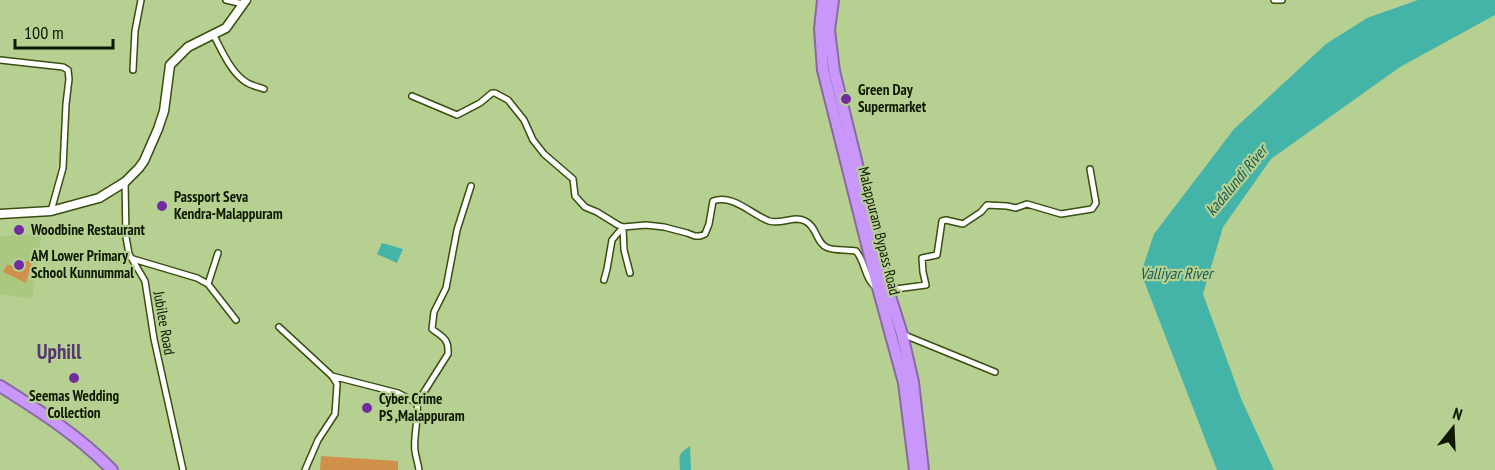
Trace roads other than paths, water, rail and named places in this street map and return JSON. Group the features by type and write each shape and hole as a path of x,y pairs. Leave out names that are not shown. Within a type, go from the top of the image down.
{"highway":[{"name":"Malappuram Bypass Road","path":"824,0 820,29 823,70 883,289 902,334 913,382 924,470"},
{"name":"Malappuram Bypass Road","path":"833,0 829,30 834,71 903,383 915,470"},
{"path":"0,387 57,422 110,469"}],"main road":[{"path":"0,214 51,211 99,198 125,182 144,161 158,129 164,111 171,65 188,47 226,28 244,2"}],"street":[{"path":"133,70 135,31 141,0"},
{"path":"226,0 244,2"},
{"path":"1274,0 1282,0"},
{"path":"213,34 226,59 237,73 246,82 264,89"},
{"path":"0,60 63,67 68,70 62,178 51,211"},
{"path":"412,96 457,115 480,103 492,93 508,100 524,120 533,140 544,154 573,179 575,196 585,207 618,225 624,227 664,226 700,236 705,234 709,224 713,201 724,199 770,221 779,223 797,218 806,221 813,227 825,247 856,251 860,255 872,284 883,289 926,285 922,258 937,255 942,221 963,224 987,205 1016,208 1027,204 1061,214 1092,209 1096,203 1090,169"},
{"name":"Jubilee Road","path":"125,182 126,237 129,254 144,281 154,339 183,469"},
{"path":"419,470 414,450 417,403 448,354 449,347 446,340 432,329 432,325 434,312 446,288 457,230 471,186"},
{"path":"624,227 624,250 630,273"},
{"path":"603,280 612,240 624,227"},
{"path":"208,284 218,254"},
{"path":"132,260 197,278 208,284 236,320"},
{"path":"279,327 332,376 337,384 335,414 318,440 305,470"},
{"path":"902,334 995,372"},
{"path":"332,376 398,393 417,403"},
{"path":"183,469 192,470"}],"water":[{"name":"Valliyar River","path":"1418,0 1495,0 1495,15 1400,67 1271,159 1223,227 1203,294 1242,401 1274,470 1217,470 1141,273 1154,234 1234,129 1326,44 1367,18"},
{"path":"382,243 403,249 397,263 377,254"},
{"path":"690,446 691,470 680,470 680,455"}],"place":[{"name":"Green Day Supermarket","path":"846,99"},
{"name":"Passport Seva Kendra-Malappuram","path":"162,206"},
{"name":"Woodbine Restaurant","path":"19,230"},
{"name":"AM Lower Primary School Kunnummal","path":"19,265"},
{"name":"Seemas Wedding Collection","path":"74,378"},
{"name":"Cyber Crime PS ,Malappuram","path":"367,408"}],"district":[{"name":"Uphill","path":"59,352"}],"water label":[{"name":"kadalundi River","path":"1236,180"}]}
